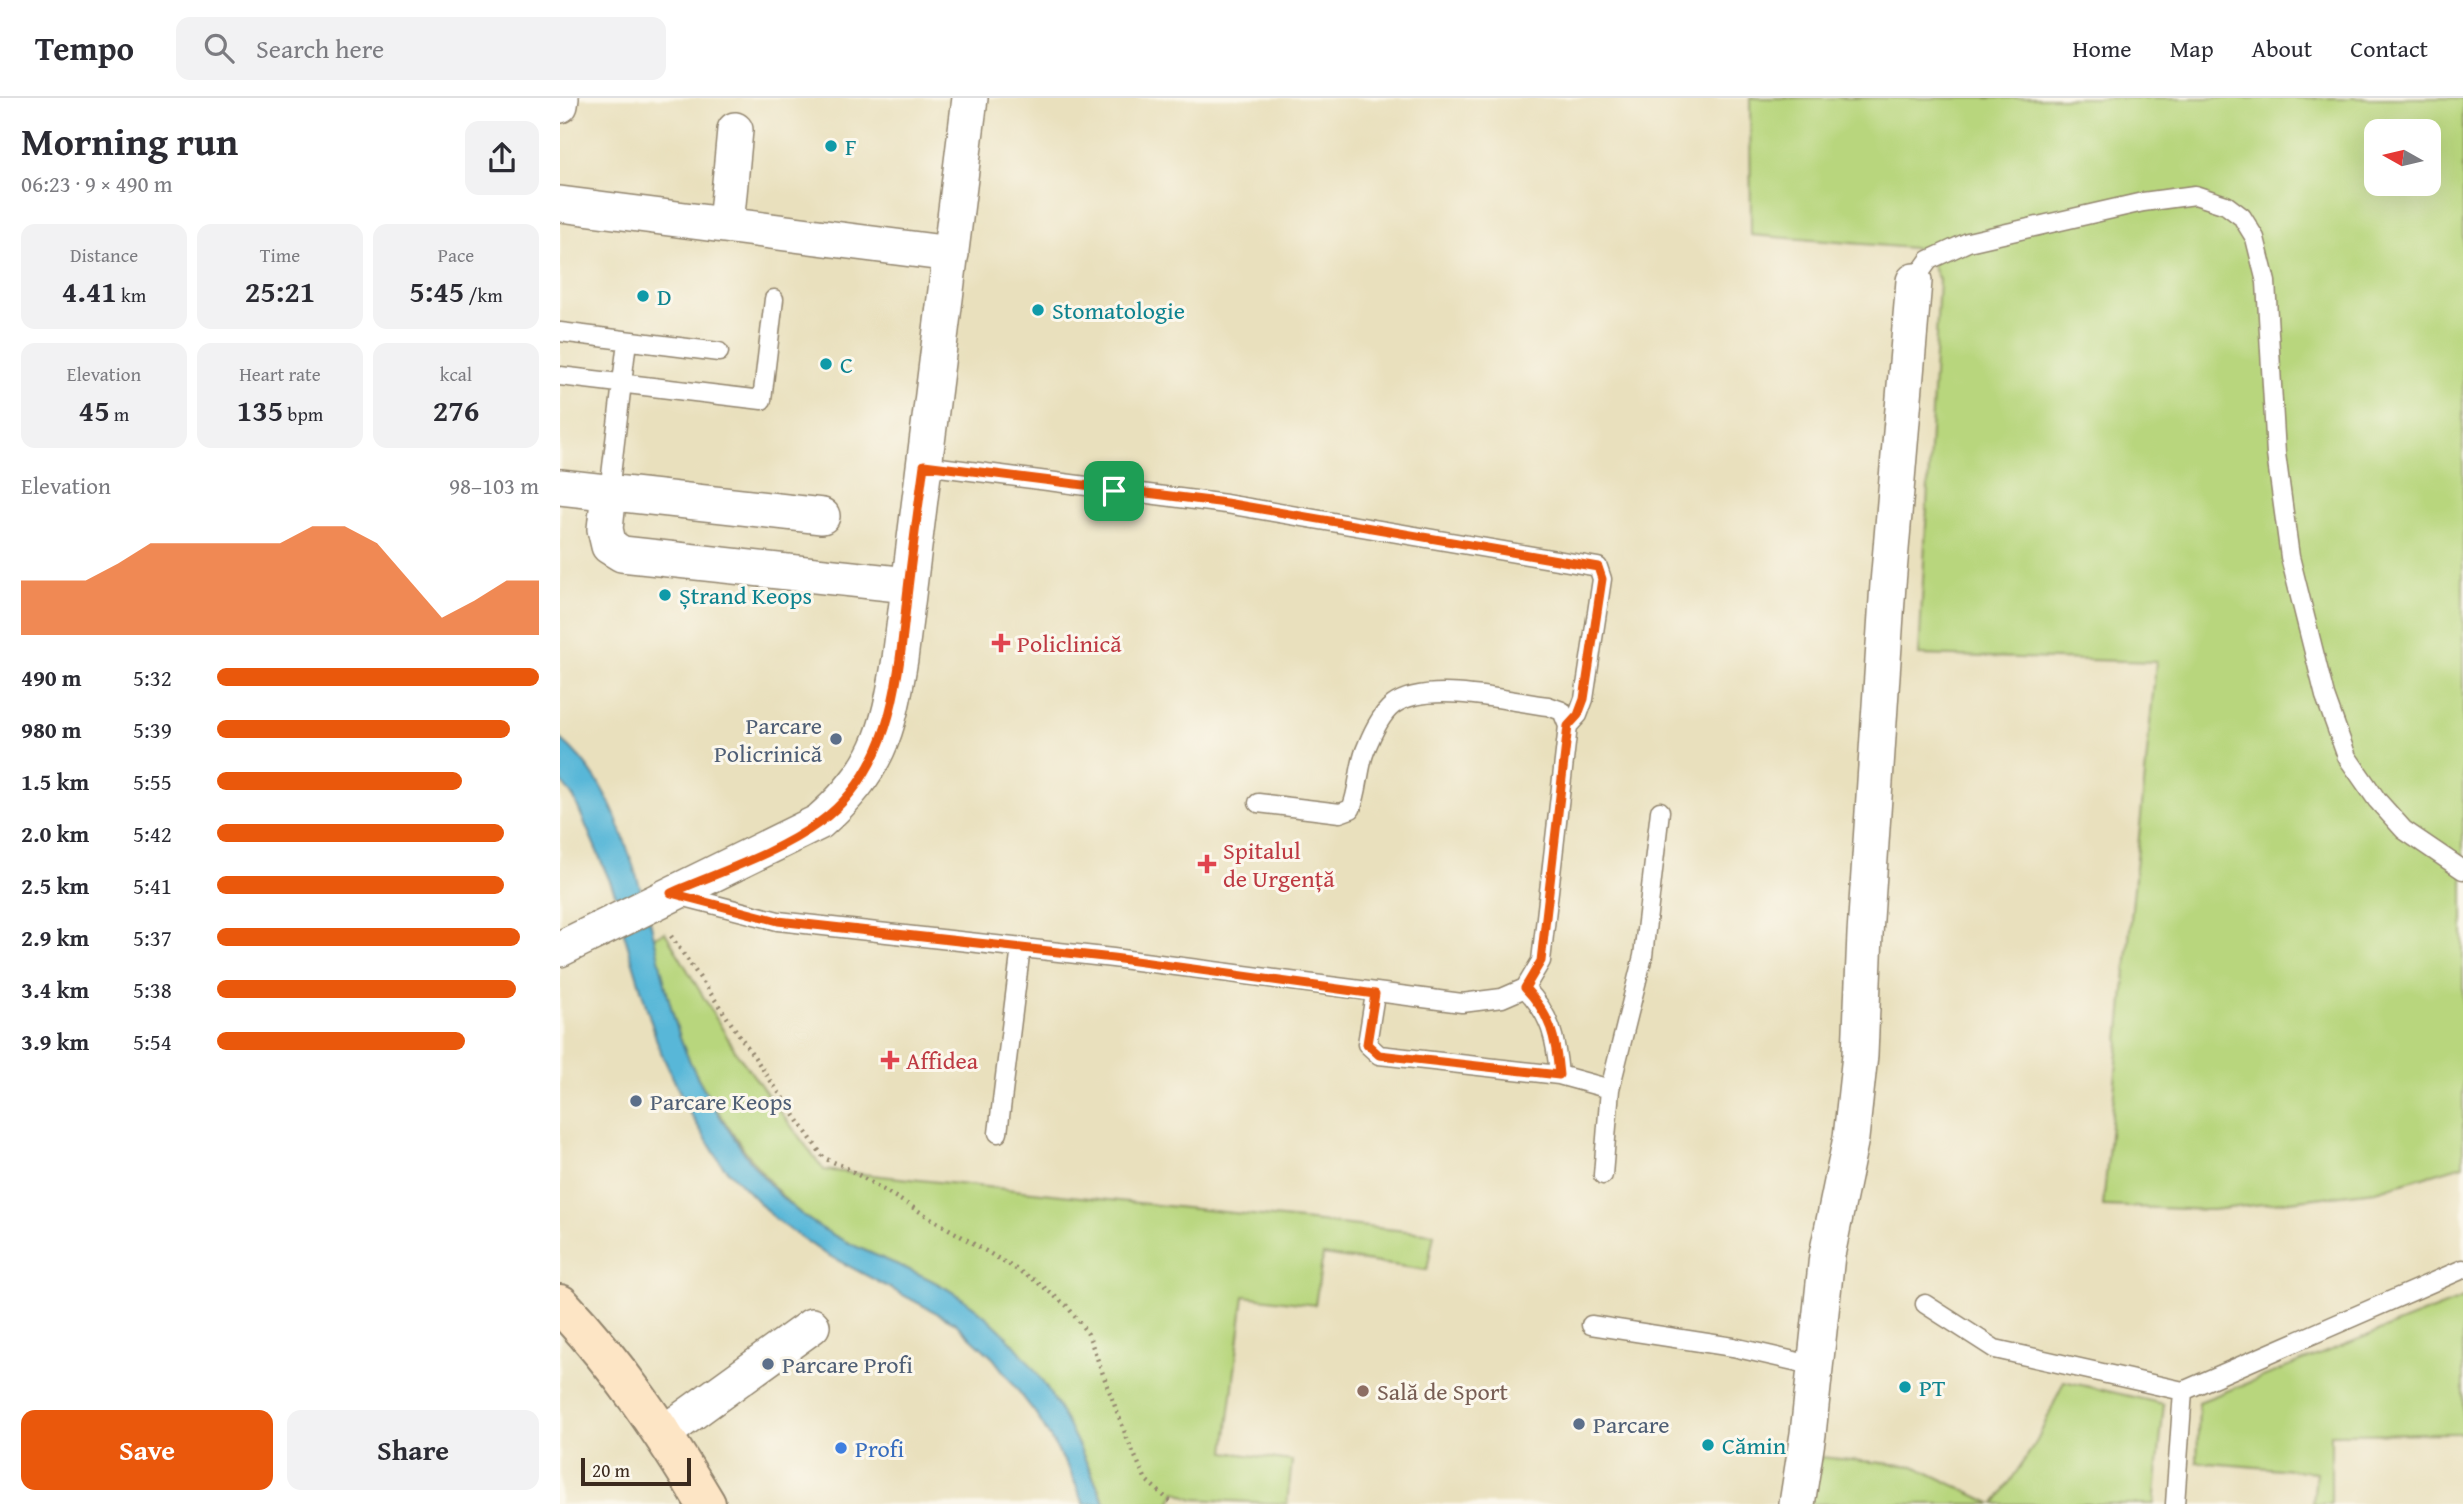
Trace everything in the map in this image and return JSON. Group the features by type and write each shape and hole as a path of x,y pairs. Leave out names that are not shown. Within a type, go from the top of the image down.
{"main road":[{"path":"560,1304 623,1375 664,1433 706,1504"}],"street":[{"path":"560,105 561,98"},
{"path":"560,949 671,893 792,838 819,822 849,796 872,763 890,720 970,98"},
{"path":"726,225 735,130"},
{"path":"560,204 951,254"},
{"path":"1797,1504 1816,1366 1827,1255 1851,1138 1860,1055 1865,934 1888,584 1913,281"},
{"path":"560,487 822,516"},
{"path":"609,492 605,529 609,546 622,554 908,586"},
{"path":"724,565 731,506"},
{"path":"664,1433 812,1326"}],"lane":[{"path":"1913,281 1929,260 1968,242 2143,202 2195,195 2226,205 2242,217 2255,238 2266,282 2276,454 2290,558 2325,696 2347,757 2377,800 2404,830 2463,870"},
{"path":"560,376 762,400 774,299"},
{"path":"560,332 719,352"},
{"path":"609,492 627,341"},
{"path":"924,465 1226,503 1598,567 1602,579 1584,699 1578,715 1568,726"},
{"path":"671,893 778,921 1021,947 1375,994 1462,1003 1502,998 1525,988 1541,961 1568,726 1562,710 1548,706 1434,693 1412,696 1392,705 1376,726 1364,753 1351,809 1340,813 1258,803"},
{"path":"1603,1175 1610,1090 1643,956 1660,811"},
{"path":"998,1133 1021,947"},
{"path":"1525,988 1543,1007 1556,1045 1559,1075"},
{"path":"1375,994 1367,1044 1379,1055 1559,1075 1610,1090"},
{"path":"1925,1304 1995,1349 2183,1391 2463,1269"},
{"path":"1591,1325 1733,1347 1816,1366"},
{"path":"2175,1504 2183,1391"}],"path":[{"path":"668,932 824,1158 845,1167 1036,1281 1067,1306 1088,1334 1128,1441 1146,1480 1172,1504"}],"green space":[{"path":"1750,98 2463,98 2463,1165 2376,1191 2212,1210 2103,1206 2156,662 1919,655 1939,280 1924,249 1751,235"},
{"path":"665,932 736,1052 824,1170 1434,1234 1427,1270 1323,1255 1315,1305 1244,1296 1225,1452 1292,1461 1287,1504 1193,1499 1176,1491 1170,1504 1106,1504 1057,1406 1017,1348 992,1323 964,1300 931,1280 854,1246 817,1226 785,1199 756,1165 712,1102 681,1040 652,938"},
{"path":"2463,1298 2463,1433 2331,1434 2331,1504 2313,1504 2316,1472 2197,1462 2199,1402"},
{"path":"2064,1381 2164,1404 2154,1504 1995,1504 2037,1441"},
{"path":"1820,1457 1914,1466 1993,1504 1808,1504"}],"water":[{"path":"560,738 591,771 602,789 620,827 641,890 618,900 574,798 560,780"},
{"path":"649,917 672,1010 689,1059 712,1104 758,1170 788,1203 821,1228 856,1247 931,1280 964,1299 992,1322 1017,1348 1057,1406 1105,1504 1084,1504 1070,1471 1036,1414 993,1358 954,1322 822,1252 775,1219 722,1165 688,1110 659,1048 623,930"}],"place":[{"name":"F","path":"831,146"},
{"name":"D","path":"643,296"},
{"name":"Stomatologie","path":"1038,310"},
{"name":"C","path":"826,364"},
{"name":"Ștrand Keops","path":"665,595"},
{"name":"Policlinică","path":"1001,643"},
{"name":"Parcare Policrinică","path":"836,739"},
{"name":"Spitalul de Urgență","path":"1207,864"},
{"name":"Affidea","path":"890,1060"},
{"name":"Parcare Keops","path":"636,1101"},
{"name":"Parcare Profi","path":"768,1364"},
{"name":"PT","path":"1905,1387"},
{"name":"Sală de Sport","path":"1363,1391"},
{"name":"Parcare","path":"1579,1424"},
{"name":"Cămin","path":"1708,1445"},
{"name":"Profi","path":"841,1448"}],"route":[{"path":"924,465 1114,491 1226,503 1598,567 1602,579 1584,699 1578,715 1568,726 1541,961 1525,988 1543,1007 1556,1045 1559,1075 1379,1055 1367,1044 1375,994 1113,958 778,921 671,893 792,838 819,822 849,796 872,763 890,720 924,465"}]}
